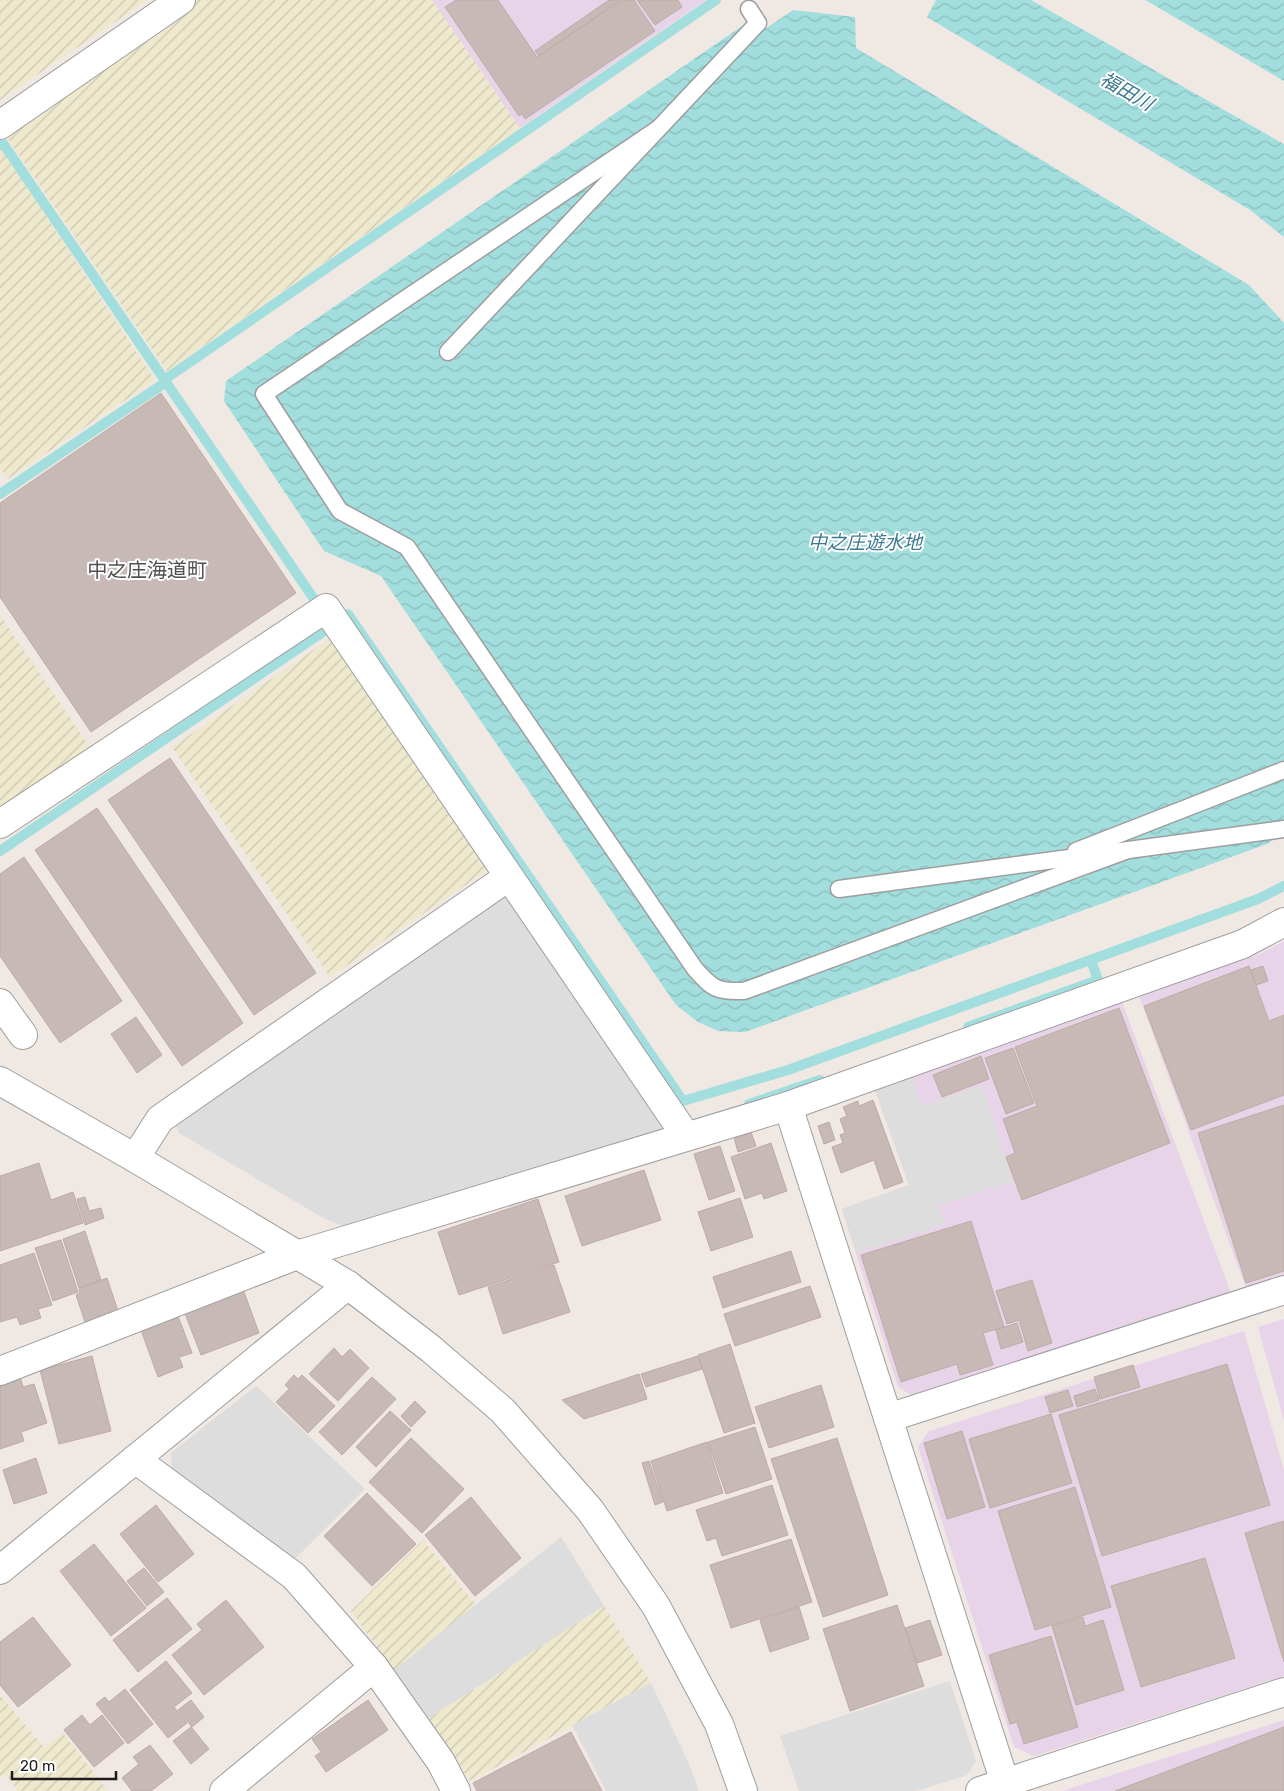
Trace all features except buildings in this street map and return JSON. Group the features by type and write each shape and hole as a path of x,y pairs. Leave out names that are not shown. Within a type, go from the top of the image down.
{"street":[{"path":"0,125 181,0"},
{"path":"0,824 326,608 686,1136"},
{"path":"135,1158 160,1119 508,877"},
{"path":"0,1371 297,1255 788,1106 1242,944 1284,922"},
{"path":"0,1003 23,1035"},
{"path":"0,1081 135,1158 348,1285 431,1349 503,1411 590,1510 656,1606 719,1724 743,1791"},
{"path":"788,1106 1005,1783"},
{"path":"0,1570 348,1285"},
{"path":"888,1418 1284,1290"},
{"path":"135,1459 294,1576 374,1667 441,1762 456,1791"},
{"path":"224,1791 374,1667"},
{"path":"980,1791 1284,1692"}],"lane":[{"path":"448,352 758,23 749,10"},
{"path":"658,129 264,394 340,511 407,547 695,969 710,986 726,992 744,991 1128,850"},
{"path":"1050,861 1284,770"},
{"path":"839,889 1284,829"}],"shaded area":[{"path":"0,0 147,0 0,100"},
{"path":"198,0 432,0 520,128 167,371 4,133"},
{"path":"432,0 706,0 520,128"},
{"path":"0,147 155,380 8,479 0,468"},
{"path":"0,615 94,753 0,816"},
{"path":"332,637 492,867 330,977 172,747"},
{"path":"508,887 674,1132 352,1229 325,1219 179,1133 173,1119"},
{"path":"1284,941 1284,1275 1246,1288 1139,996 1258,955"},
{"path":"1122,1002 1231,1293 913,1396 898,1387 842,1209 909,1185 875,1090"},
{"path":"912,1077 922,1106 982,1085 1013,1182 939,1205 945,1224 856,1253 842,1209 909,1185 875,1090"},
{"path":"1284,1319 1284,1420 1258,1327"},
{"path":"1244,1331 1284,1470 1284,1676 1034,1756 1014,1747 918,1447 929,1431"},
{"path":"256,1386 365,1489 294,1560 172,1470 171,1453"},
{"path":"561,1537 604,1606 429,1718 394,1670"},
{"path":"423,1540 476,1605 394,1670 351,1611"},
{"path":"604,1606 651,1683 470,1781 429,1718"},
{"path":"950,1681 976,1761 967,1775 917,1791 799,1791 780,1736"},
{"path":"651,1683 690,1766 699,1791 606,1791 572,1725"},
{"path":"0,1695 44,1747 63,1733 108,1791 18,1791 6,1775 0,1778"},
{"path":"1284,1720 1284,1791 1062,1791"}],"water":[{"name":"福田川","path":"936,0 1031,0 1284,144 1284,237 1250,210 927,17"},
{"path":"1145,0 1284,0 1284,81 1147,1"},
{"name":"中之庄遊水地","path":"793,10 855,17 856,48 1249,285 1284,323 1284,833 1267,844 745,1032 718,1031 698,1022 676,1005 381,576 324,551 224,401 226,381 742,26 762,31"}],"waterway":[{"path":"164,380 716,0"},
{"path":"0,139 314,599"},
{"path":"0,494 166,382"},
{"path":"344,617 348,614 683,1101 788,1070 1258,899 1284,886"},
{"path":"0,851 327,629"},
{"path":"968,1027 1098,980 1091,960"},
{"path":"749,1104 820,1080"}],"district":[{"name":"中之庄海道町","path":"147,570"}]}
